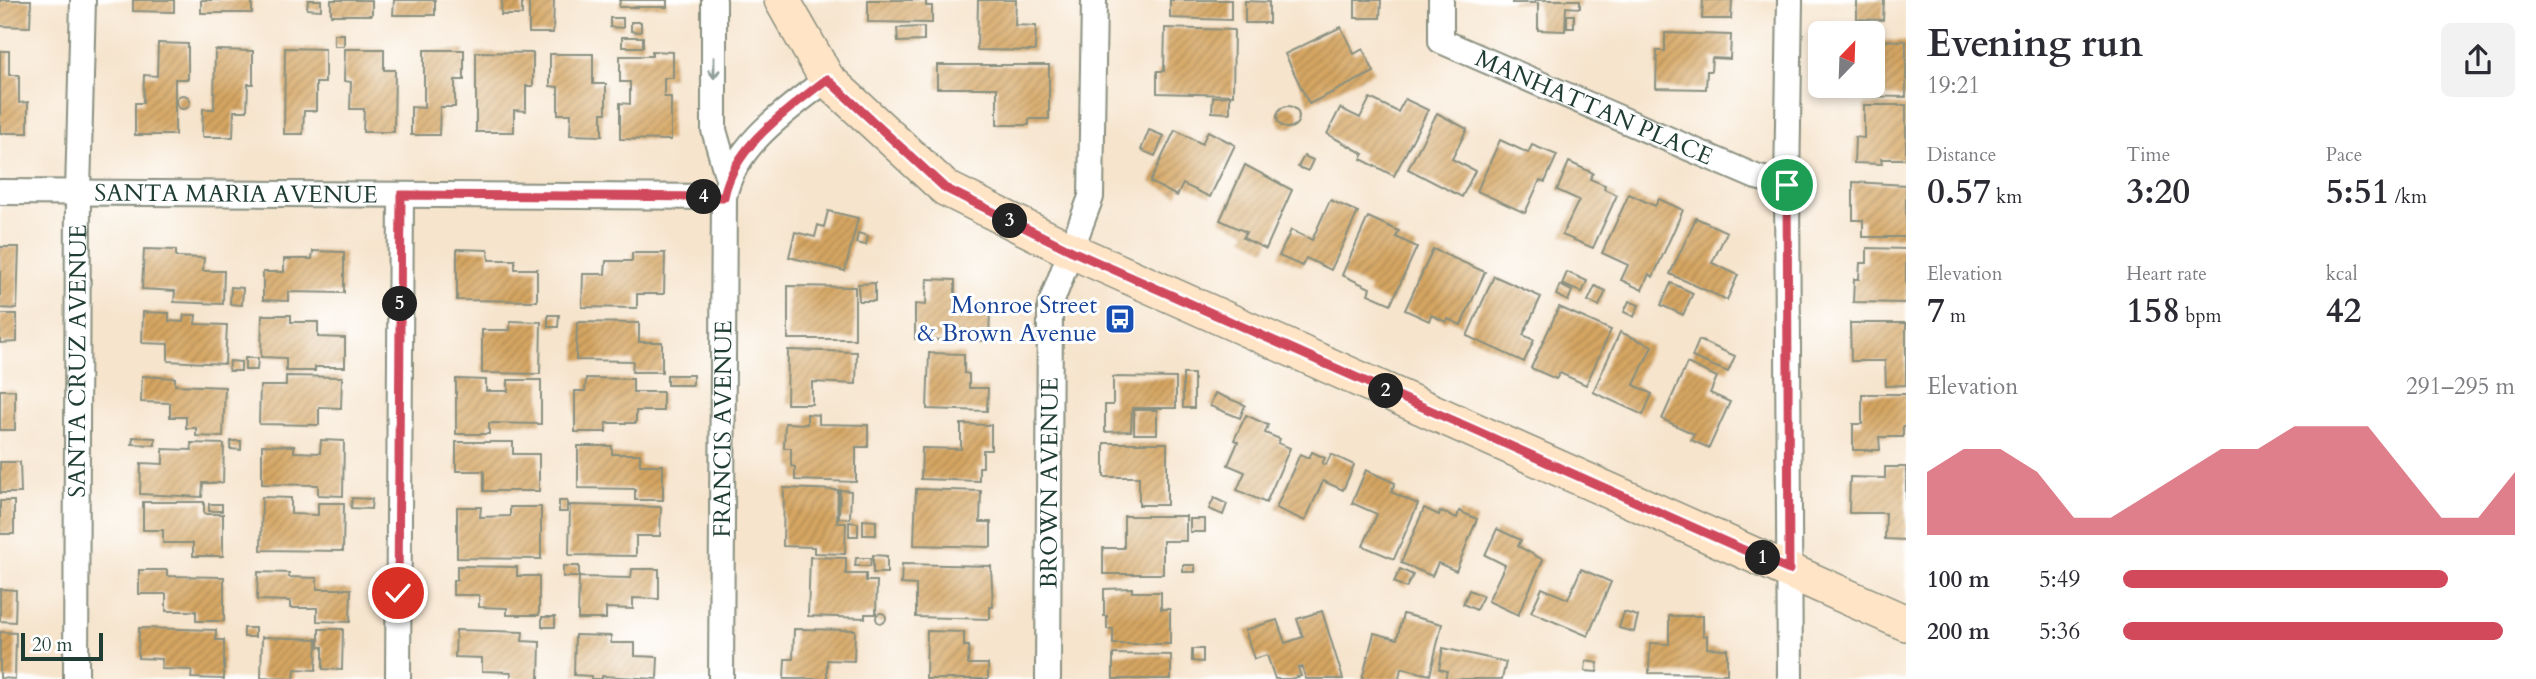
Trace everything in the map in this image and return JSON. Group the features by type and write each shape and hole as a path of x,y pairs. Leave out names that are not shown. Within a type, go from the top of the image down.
{"main road":[{"path":"782,0 827,79 945,188 1072,251 1906,624"}],"street":[{"name":"SANTA CRUZ AVENUE","path":"76,679 78,192 83,0"},
{"name":"FRANCIS AVENUE","path":"714,0 714,130 726,188 721,679"},
{"name":"BROWN AVENUE","path":"1048,679 1050,306 1091,197 1094,0"},
{"name":"MANHATTAN PLACE","path":"1441,0 1441,41 1756,177 1787,185"},
{"path":"1790,0 1787,185 1790,679"},
{"path":"726,188 751,145 783,113 827,79"},
{"name":"SANTA MARIA AVENUE","path":"0,192 401,195 726,188"},
{"path":"398,679 401,195"}],"building":[{"path":"0,0 31,0 30,27 0,26"},
{"path":"133,0 174,0 174,12 133,11"},
{"path":"201,0 252,0 252,13 201,13"},
{"path":"308,0 321,0 321,10 307,9"},
{"path":"331,0 372,0 372,15 331,15"},
{"path":"394,0 435,0 435,15 393,15"},
{"path":"502,0 522,0 522,15 501,15"},
{"path":"529,0 554,0 553,33 529,33"},
{"path":"620,0 667,0 667,7 619,7"},
{"path":"868,0 926,0 926,6 932,6 932,23 868,22"},
{"path":"978,0 1016,0 1015,25 1036,26 1035,51 977,50"},
{"path":"1170,0 1231,0 1231,20 1170,18"},
{"path":"1355,0 1381,0 1380,18 1355,18"},
{"path":"1512,0 1580,0 1580,8 1566,7 1565,31 1538,30 1538,3 1512,3"},
{"path":"1703,0 1732,0 1731,19 1702,19"},
{"path":"1857,0 1884,0 1883,20 1857,19"},
{"path":"1245,1 1269,2 1269,23 1245,23"},
{"path":"1567,15 1574,15 1574,28 1567,28"},
{"path":"610,18 623,18 623,28 610,27"},
{"path":"631,22 641,22 641,32 631,31"},
{"path":"924,27 924,41 898,42 897,28"},
{"path":"1341,27 1354,54 1363,49 1374,72 1309,104 1285,54"},
{"path":"1165,28 1234,30 1233,95 1157,93 1157,71 1164,71"},
{"path":"1665,33 1731,35 1730,59 1712,58 1711,71 1707,71 1706,89 1656,88 1657,51 1665,51"},
{"path":"334,34 344,34 344,46 334,46"},
{"path":"622,37 643,37 643,47 622,47"},
{"path":"1885,40 1906,41 1906,97 1885,97"},
{"path":"158,43 188,44 188,79 175,79 175,135 135,135 135,103 143,103 144,75 157,76"},
{"path":"285,48 325,49 325,83 316,83 316,111 304,111 303,134 284,134"},
{"path":"345,49 384,49 384,70 395,70 394,132 363,132 364,109 350,109 351,82 344,81"},
{"path":"215,50 253,51 253,84 248,84 247,111 234,111 233,137 202,137 203,109 214,109"},
{"path":"424,50 464,50 464,80 455,80 455,107 440,107 439,135 411,135 411,107 424,108"},
{"path":"0,51 9,51 9,75 19,75 19,103 28,102 28,133 0,133"},
{"path":"652,51 673,52 673,78 664,78 664,97 671,97 671,140 620,139 620,103 630,104 630,82 620,82 620,56 652,56"},
{"path":"476,52 533,53 533,86 526,86 526,111 514,110 514,132 476,132"},
{"path":"550,54 593,54 593,84 606,84 606,113 602,113 602,136 570,135 571,114 558,114 558,87 550,86"},
{"path":"937,65 1049,65 1049,119 1029,119 1029,125 997,125 997,88 937,88"},
{"path":"183,95 188,97 188,107 183,109 178,107 176,102 178,97"},
{"path":"1230,96 1230,113 1212,112 1213,97"},
{"path":"1370,98 1398,112 1405,99 1428,110 1394,176 1361,159 1364,154 1327,134 1340,108 1360,118"},
{"path":"1864,105 1906,105 1906,159 1881,159 1882,164 1854,163 1855,137 1864,138"},
{"path":"1288,106 1296,109 1299,117 1296,125 1288,128 1280,125 1277,117 1280,109"},
{"path":"1437,113 1467,129 1452,159 1475,171 1462,197 1408,169"},
{"path":"1149,130 1164,136 1155,156 1141,150"},
{"path":"1175,130 1202,144 1208,131 1235,145 1210,197 1183,184 1177,196 1150,182"},
{"path":"1500,140 1528,153 1532,145 1557,155 1545,182 1540,180 1525,213 1477,191"},
{"path":"1304,156 1313,160 1308,171 1298,167"},
{"path":"1569,162 1593,173 1590,179 1605,185 1604,189 1617,195 1593,248 1562,235 1579,200 1557,190"},
{"path":"1245,165 1292,190 1266,249 1243,238 1246,232 1220,220"},
{"path":"1853,182 1906,185 1906,237 1863,237 1863,220 1853,220"},
{"path":"1629,194 1655,206 1659,199 1683,210 1653,277 1649,274 1642,290 1621,280 1628,265 1602,253"},
{"path":"1330,200 1358,212 1331,270 1306,258 1302,266 1279,256 1291,230 1312,240"},
{"path":"828,211 858,218 845,271 789,257 795,232 815,237 818,225 824,227"},
{"path":"1368,217 1399,231 1396,237 1417,247 1391,304 1368,294 1370,288 1342,275"},
{"path":"1696,218 1727,232 1712,263 1738,275 1727,300 1670,274"},
{"path":"858,233 868,236 866,245 856,243"},
{"path":"0,247 19,247 17,309 0,308"},
{"path":"1867,248 1906,249 1906,303 1853,302 1854,279 1859,279 1860,263 1867,263"},
{"path":"144,249 176,250 176,257 204,258 203,271 224,271 223,304 174,302 175,291 142,289"},
{"path":"457,249 488,250 489,260 515,260 515,269 537,269 537,301 457,300"},
{"path":"1433,249 1485,272 1461,325 1431,315 1429,321 1405,310"},
{"path":"313,251 344,252 344,293 288,292 288,301 263,300 263,272 284,272 284,259 312,259"},
{"path":"632,253 665,253 664,294 637,294 637,308 582,307 583,274 605,274 606,261 632,261"},
{"path":"1567,272 1587,281 1582,293 1562,284"},
{"path":"1494,276 1541,297 1523,335 1534,340 1524,362 1467,336"},
{"path":"927,279 955,280 955,308 990,309 989,341 915,339 915,304 926,305"},
{"path":"875,283 875,301 859,301 858,284"},
{"path":"1671,283 1693,293 1683,315 1661,305"},
{"path":"1560,285 1572,291 1568,301 1556,295"},
{"path":"788,286 855,287 855,339 788,339"},
{"path":"1595,286 1606,291 1599,306 1588,301"},
{"path":"231,287 243,288 242,305 230,304"},
{"path":"1629,301 1639,305 1634,317 1624,312"},
{"path":"1559,307 1611,330 1586,385 1560,373 1556,379 1531,368"},
{"path":"143,312 169,313 169,321 183,322 184,315 196,315 195,324 227,325 225,364 168,361 168,344 142,343"},
{"path":"0,314 17,314 17,342 0,343"},
{"path":"262,315 291,315 291,322 318,322 318,337 345,338 345,367 286,371 286,358 261,357"},
{"path":"548,315 559,315 558,327 548,327"},
{"path":"510,321 541,322 540,374 482,373 482,330 510,330"},
{"path":"577,322 639,323 639,342 662,342 662,372 632,372 633,361 576,360"},
{"path":"1850,323 1906,323 1906,385 1886,386 1885,361 1851,361"},
{"path":"1620,332 1652,346 1634,385 1652,394 1643,415 1593,392"},
{"path":"1699,340 1735,356 1728,372 1692,357"},
{"path":"788,350 857,352 856,384 812,382 812,404 787,404"},
{"path":"929,353 964,354 964,373 969,374 969,388 988,388 987,411 927,409"},
{"path":"245,358 258,358 257,370 245,370"},
{"path":"230,361 241,362 241,371 229,371"},
{"path":"1687,363 1717,377 1710,393 1730,402 1709,448 1691,440 1694,434 1662,419"},
{"path":"1183,374 1194,374 1194,408 1183,408"},
{"path":"667,375 693,375 693,385 667,385"},
{"path":"142,376 175,378 175,385 225,387 223,437 196,436 196,428 186,428 186,417 170,417 170,403 141,402"},
{"path":"286,376 342,377 341,408 319,407 319,425 259,424 260,386 286,386"},
{"path":"1113,377 1176,378 1176,408 1132,408 1131,431 1105,432 1105,405 1113,405"},
{"path":"586,378 633,379 633,392 663,392 663,411 636,411 636,423 606,423 606,432 575,432 575,391 585,391"},
{"path":"456,379 486,380 486,391 508,391 508,380 541,380 541,424 489,423 489,434 456,434"},
{"path":"0,390 15,390 15,430 0,430"},
{"path":"1215,393 1245,405 1240,418 1210,406"},
{"path":"1862,394 1906,394 1906,426 1903,426 1903,437 1879,437 1880,450 1853,450 1853,424 1862,424"},
{"path":"1134,410 1157,410 1157,434 1134,434"},
{"path":"807,414 819,415 819,424 868,425 868,447 856,447 856,482 795,480 795,467 791,466 791,448 784,448 785,423 807,424"},
{"path":"1246,415 1268,425 1265,433 1280,439 1278,443 1290,448 1266,503 1237,490 1245,472 1228,465 1238,442 1234,440"},
{"path":"961,424 991,425 991,450 983,450 983,467 979,467 979,481 921,479 922,448 961,449"},
{"path":"133,437 155,438 155,445 132,444"},
{"path":"321,440 344,441 343,496 318,495 318,485 262,484 262,445 294,446 294,452 320,453"},
{"path":"231,441 241,441 241,450 230,449"},
{"path":"456,442 513,442 513,454 539,454 539,491 484,491 484,471 456,471"},
{"path":"191,443 224,444 223,483 203,483 202,497 140,494 141,463 163,464 163,449 192,450"},
{"path":"1104,443 1167,443 1167,505 1139,505 1139,477 1104,477"},
{"path":"578,446 612,446 612,454 640,454 640,465 663,465 663,500 635,500 635,489 578,488"},
{"path":"1312,452 1325,458 1322,463 1326,465 1331,454 1354,465 1343,490 1323,481 1305,521 1276,508 1300,454 1309,458"},
{"path":"0,462 20,462 21,493 0,493"},
{"path":"1885,467 1906,467 1906,540 1885,539 1886,513 1849,513 1850,477 1885,478"},
{"path":"1366,470 1395,483 1391,492 1418,504 1394,559 1363,546 1377,514 1352,503"},
{"path":"784,488 838,490 837,523 846,523 845,554 814,553 814,547 783,546"},
{"path":"916,489 981,491 980,522 991,522 991,547 914,545"},
{"path":"840,490 851,491 850,519 839,518"},
{"path":"262,497 291,498 291,514 318,515 318,503 344,503 343,551 261,550"},
{"path":"352,498 372,499 371,509 351,508"},
{"path":"1214,498 1227,504 1223,515 1209,509"},
{"path":"0,501 14,501 14,534 0,534"},
{"path":"559,501 567,501 567,512 559,512"},
{"path":"143,502 204,502 204,514 223,514 223,556 193,556 193,543 163,543 163,530 143,530"},
{"path":"209,504 222,504 222,511 209,511"},
{"path":"570,505 661,507 660,536 636,536 636,556 569,555"},
{"path":"457,507 481,507 480,517 510,516 510,507 541,507 541,559 457,558"},
{"path":"1424,508 1439,515 1440,511 1457,518 1459,511 1477,519 1456,571 1438,563 1432,576 1401,563"},
{"path":"1124,516 1186,516 1186,541 1163,541 1163,574 1103,574 1103,548 1124,548"},
{"path":"1190,519 1205,519 1205,532 1190,532"},
{"path":"863,520 876,521 876,535 863,535"},
{"path":"849,522 858,523 858,536 849,536"},
{"path":"1497,529 1521,540 1518,546 1543,560 1518,615 1488,601 1505,565 1485,555"},
{"path":"873,555 887,556 887,573 873,573"},
{"path":"810,557 846,558 846,574 866,574 866,581 877,581 876,614 865,614 865,618 808,616"},
{"path":"856,558 871,558 870,566 855,566"},
{"path":"902,564 991,566 993,607 990,607 990,619 916,617 916,585 901,584"},
{"path":"1183,565 1195,565 1195,572 1183,572"},
{"path":"457,566 517,567 517,576 539,576 539,615 507,615 507,608 479,607 479,595 453,595"},
{"path":"563,566 579,566 579,577 563,577"},
{"path":"632,569 659,569 659,599 633,598 633,609 606,608 606,619 578,619 579,577 631,578"},
{"path":"1400,569 1413,575 1406,588 1394,582"},
{"path":"1581,569 1611,582 1588,636 1531,612 1542,588 1568,599"},
{"path":"139,570 167,570 167,576 224,577 224,621 196,621 196,611 166,611 166,594 139,594"},
{"path":"258,572 289,573 289,577 317,578 317,589 351,589 350,622 317,621 317,608 290,608 290,601 257,600"},
{"path":"1132,588 1132,592 1161,592 1161,609 1170,609 1170,644 1113,644 1113,629 1107,629 1107,616 1104,616 1104,589"},
{"path":"0,589 16,590 15,622 0,621"},
{"path":"1469,590 1483,596 1476,610 1463,604"},
{"path":"1322,611 1343,679 1306,679 1302,667 1298,668 1301,676 1275,679 1267,655 1254,659 1245,630 1277,620 1285,643 1303,637 1297,619"},
{"path":"1624,612 1638,616 1634,632 1619,628"},
{"path":"881,613 885,614 885,622 881,623 877,622 876,618 877,614"},
{"path":"1403,614 1442,624 1430,675 1401,668 1399,679 1362,679 1374,633 1397,639"},
{"path":"1669,616 1703,616 1703,636 1707,635 1707,648 1727,649 1727,674 1649,673 1650,643 1669,644"},
{"path":"542,617 555,617 555,627 542,627"},
{"path":"139,628 216,630 216,640 224,640 224,679 191,678 192,670 161,669 162,659 138,658"},
{"path":"244,628 255,628 255,637 244,637"},
{"path":"319,629 343,629 342,670 323,669 323,647 319,647"},
{"path":"794,629 855,630 854,661 827,660 827,679 784,679 785,659 793,659"},
{"path":"456,630 523,632 522,641 540,642 539,679 511,679 511,672 482,671 482,658 455,657"},
{"path":"927,631 964,632 964,646 969,646 968,664 988,664 988,679 926,679"},
{"path":"0,632 16,633 15,679 0,678"},
{"path":"575,635 611,636 611,643 635,643 635,656 658,657 657,679 602,676 602,679 591,679 591,676 574,675"},
{"path":"262,637 317,639 316,670 295,669 294,679 261,678"},
{"path":"1443,648 1506,662 1502,679 1445,679 1447,671 1439,669"},
{"path":"1192,649 1203,649 1203,662 1192,661"},
{"path":"1113,654 1171,655 1171,679 1113,679"},
{"path":"1586,661 1598,663 1597,672 1585,671"}],"place":[{"name":"Monroe Street & Brown Avenue","path":"1120,319"}],"route":[{"path":"398,593 401,195 724,197 727,179 751,145 783,113 827,79 945,188 1072,251 1789,570 1787,185"}]}
